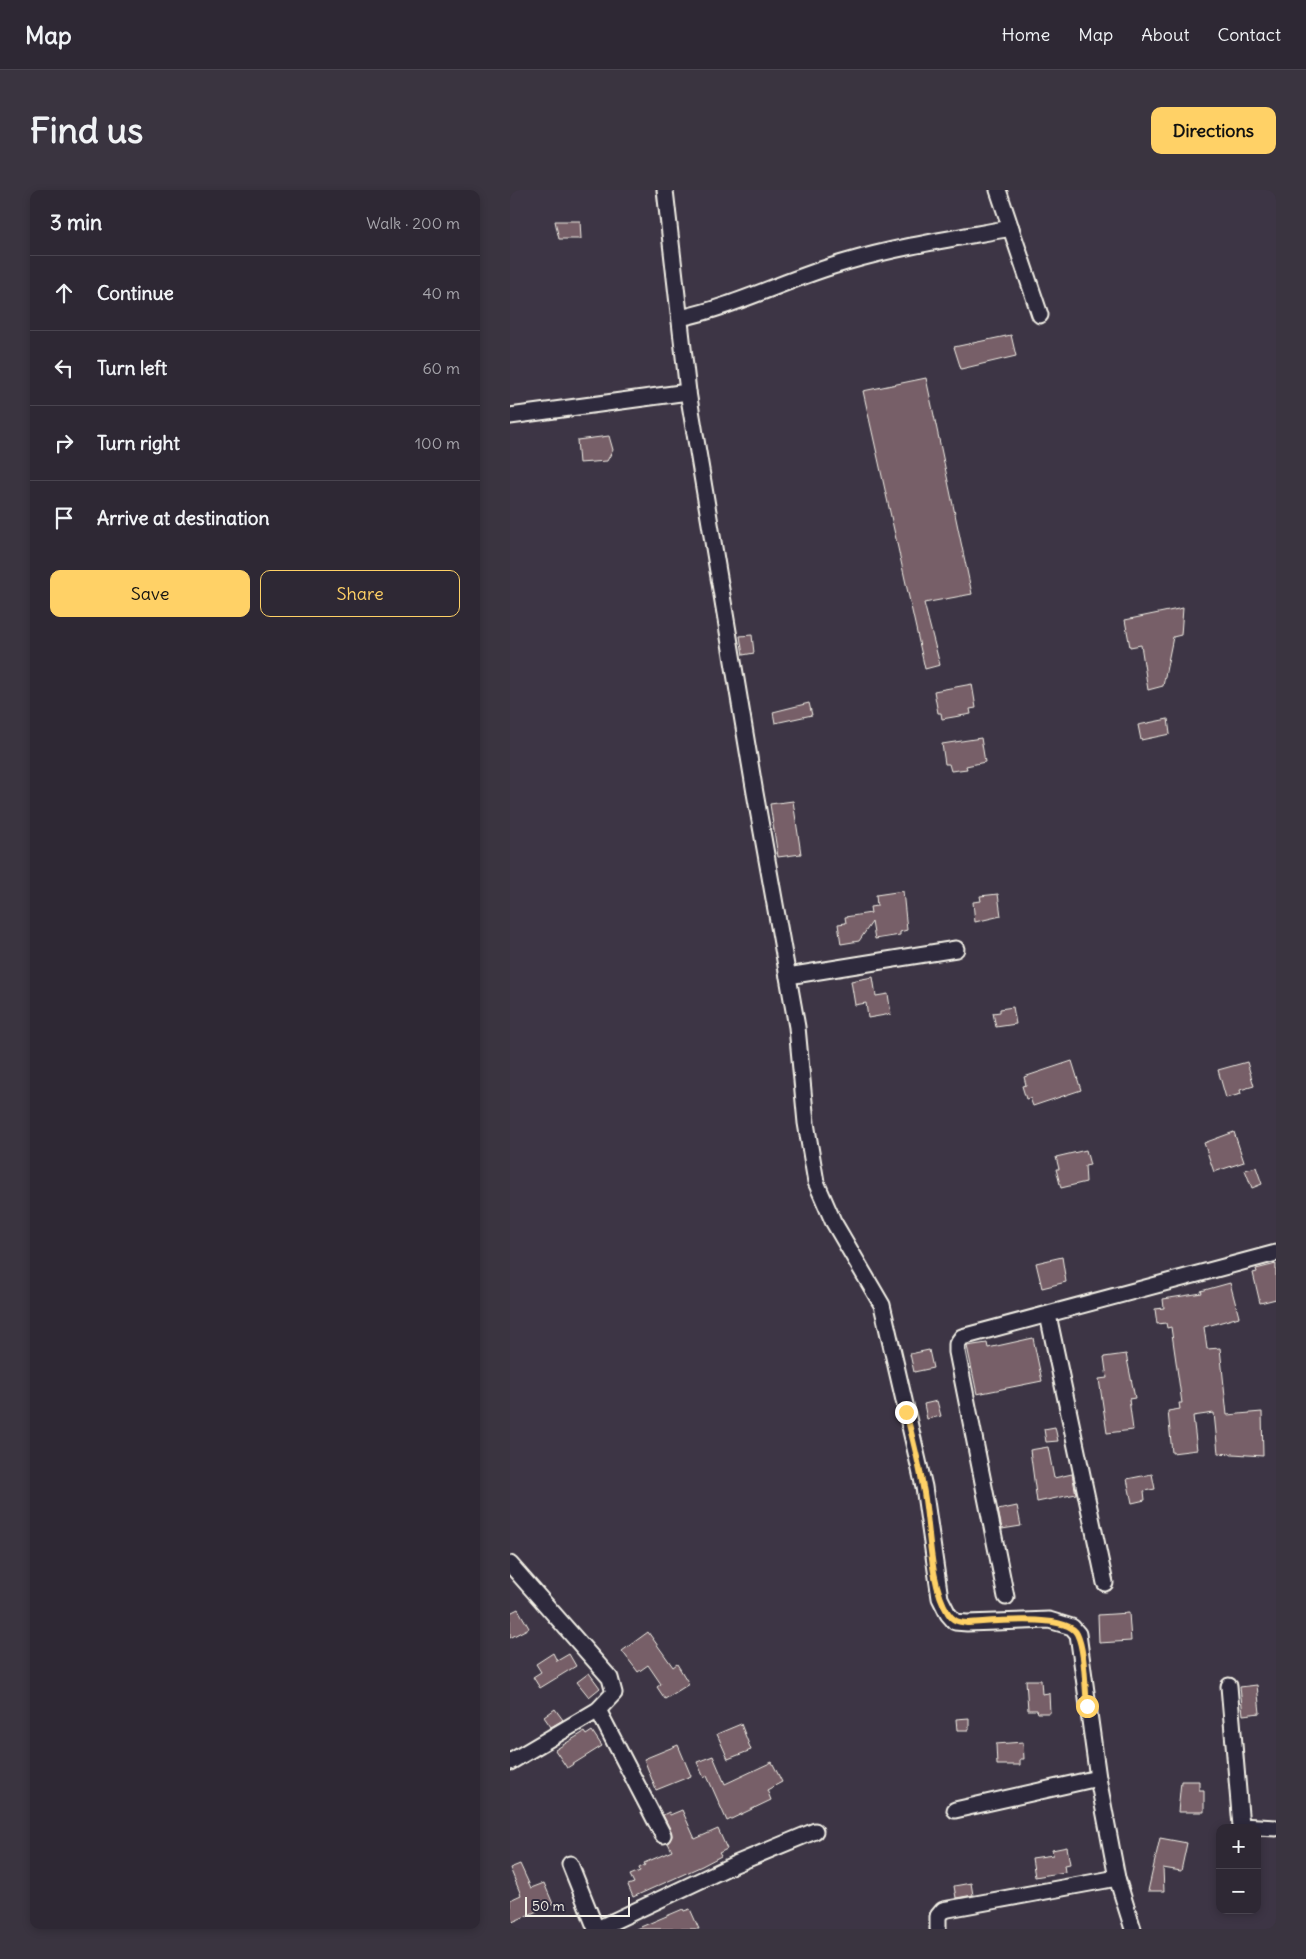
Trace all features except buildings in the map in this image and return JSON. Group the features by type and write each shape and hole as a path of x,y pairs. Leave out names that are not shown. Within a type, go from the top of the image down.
{"street":[{"path":"665,190 688,392 797,1027 806,1124 816,1182 833,1221 882,1305 924,1487 940,1598 948,1614 955,1622 967,1623 1049,1620 1072,1627 1078,1634 1098,1778 1117,1878 1134,1929"},
{"path":"998,190 1040,315"},
{"path":"680,318 722,308 806,274 847,262 902,248 1011,228"},
{"path":"510,416 688,392"},
{"path":"788,976 956,949"},
{"path":"1006,1597 957,1344 962,1337 973,1332 1048,1315 1276,1253"},
{"path":"1048,1315 1104,1584"},
{"path":"510,1564 610,1678 614,1692 598,1710 510,1762"},
{"path":"1229,1686 1241,1826 1276,1828"},
{"path":"598,1710 663,1835"},
{"path":"955,1810 1098,1778"},
{"path":"570,1864 596,1929 733,1865 815,1831"},
{"path":"938,1929 938,1916 943,1910 1117,1878"}],"route":[{"path":"906,1412 924,1487 936,1580 940,1598 948,1614 955,1622 1049,1620 1072,1627 1078,1634 1087,1706"}]}
